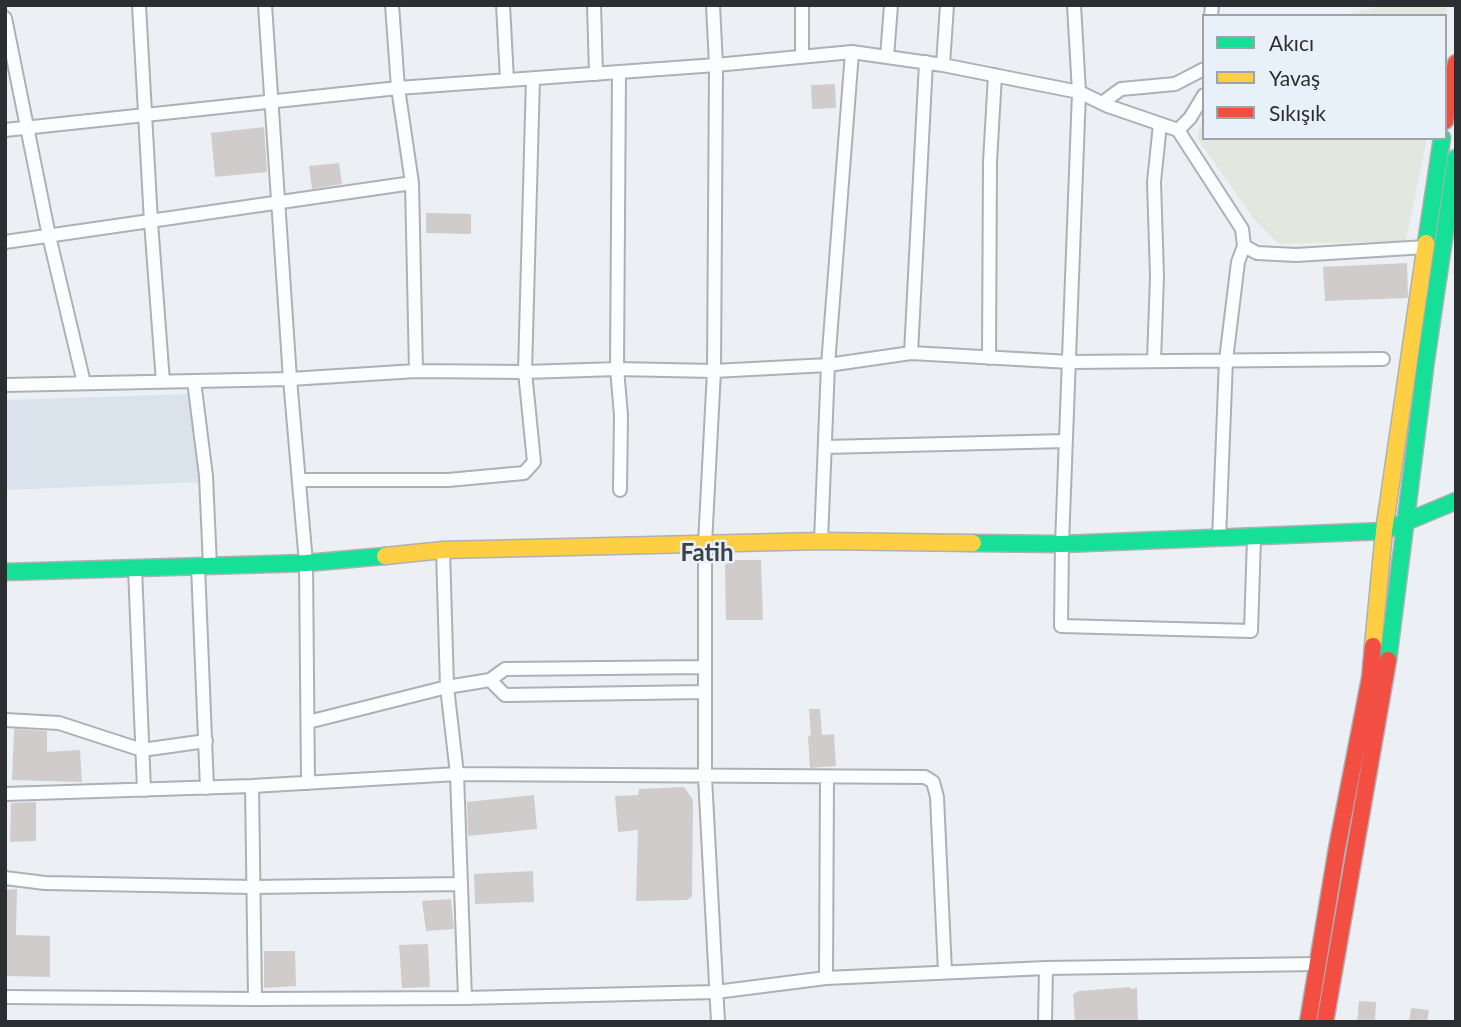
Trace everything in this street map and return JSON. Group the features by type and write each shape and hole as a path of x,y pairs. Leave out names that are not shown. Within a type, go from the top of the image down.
{"street":[{"path":"139,5 163,382"},
{"path":"265,5 290,379 306,563 308,783"},
{"path":"392,5 398,88 412,183 416,371"},
{"path":"503,5 507,80"},
{"path":"594,5 596,74"},
{"path":"713,5 716,65 714,371 705,544 705,776 718,1022"},
{"path":"802,5 803,56"},
{"path":"887,57 891,5"},
{"path":"943,65 947,5"},
{"path":"1074,5 1079,92 1061,626 1251,631 1254,537"},
{"path":"5,18 48,236 84,383"},
{"path":"821,541 828,365 852,52"},
{"path":"5,130 398,88 716,65 852,52 926,62 1079,92 1178,130 1242,229 1244,246 1238,262 1226,360 1219,539"},
{"path":"911,353 926,62"},
{"path":"1447,110 1456,63"},
{"path":"1102,103 1121,89 1175,84 1202,70"},
{"path":"619,72 617,369 621,415 620,489"},
{"path":"989,358 990,162 995,75"},
{"path":"300,480 448,480 524,473 534,463 525,372 533,78"},
{"path":"1178,130 1190,118 1202,98"},
{"path":"1154,361 1157,276 1154,182 1160,124"},
{"path":"1308,1022 1370,678 1384,531 1442,140"},
{"path":"1325,1022 1386,681 1426,360 1456,158"},
{"path":"5,242 412,183"},
{"path":"1244,246 1257,253 1296,255 1426,247"},
{"path":"5,385 290,379 416,371 714,371 828,365 911,353 1070,362 1383,359"},
{"path":"194,381 206,476 204,566 208,788"},
{"path":"825,447 1066,441"},
{"path":"5,572 306,563 443,550 821,541 1062,544 1384,531 1456,501"},
{"path":"443,550 447,687 457,774 465,998"},
{"path":"135,568 144,790"},
{"path":"308,722 447,687 490,680 505,669 705,667"},
{"path":"490,680 505,695 705,692"},
{"path":"5,720 59,723 142,750 206,741"},
{"path":"5,794 208,788 457,774 925,777 933,782 937,797 945,972"},
{"path":"826,978 827,777"},
{"path":"252,786 254,999"},
{"path":"5,878 45,883 253,887 461,884"},
{"path":"5,996 465,998 716,992 826,978 945,972 1318,964"},
{"path":"1045,1022 1046,968"}],"shaded area":[{"path":"1384,5 1447,5 1445,14 1350,14"},
{"path":"1202,122 1202,140 1427,140 1406,241 1279,244 1254,219 1197,138"},
{"path":"191,394 203,482 5,490 5,400"}],"building":[{"path":"835,84 836,108 812,109 811,85"},
{"path":"264,127 267,172 215,177 211,133"},
{"path":"339,163 342,184 312,189 309,166"},
{"path":"426,213 471,214 471,234 426,233"},
{"path":"1407,263 1408,298 1325,301 1323,267"},
{"path":"731,560 761,560 763,620 726,620 725,565"},
{"path":"809,709 820,709 822,735 834,734 836,766 810,768"},
{"path":"14,729 47,731 47,752 80,750 82,782 12,780"},
{"path":"684,787 693,800 692,897 687,900 636,901 638,830 618,832 615,796 638,795 639,789"},
{"path":"534,795 537,829 468,836 467,802"},
{"path":"36,802 36,841 10,842 11,803"},
{"path":"533,871 534,902 475,904 474,874"},
{"path":"17,889 16,935 50,936 50,977 5,976 5,890"},
{"path":"451,899 454,929 426,931 422,901"},
{"path":"428,944 430,987 402,988 399,945"},
{"path":"264,951 295,951 296,986 264,988"},
{"path":"1137,988 1138,1022 1075,1022 1073,994 1079,991"},
{"path":"1359,1001 1376,1002 1375,1022 1357,1022"},
{"path":"1411,1008 1429,1010 1427,1022 1409,1022"}],"traffic: fast":[{"path":"1426,243 1442,140"},
{"path":"1388,660 1426,360 1456,158"},
{"path":"973,543 1062,544 1384,531 1456,501"},
{"path":"5,572 306,563 385,556"}],"traffic: slow":[{"path":"1373,646 1384,531 1426,243"},
{"path":"385,556 443,550 821,541 973,543"}],"traffic: jam":[{"path":"1447,110 1456,63"},
{"path":"1308,1022 1337,848 1370,678 1373,646"},
{"path":"1325,1022 1388,660"}],"district":[{"name":"Fatih","path":"707,553"}]}
